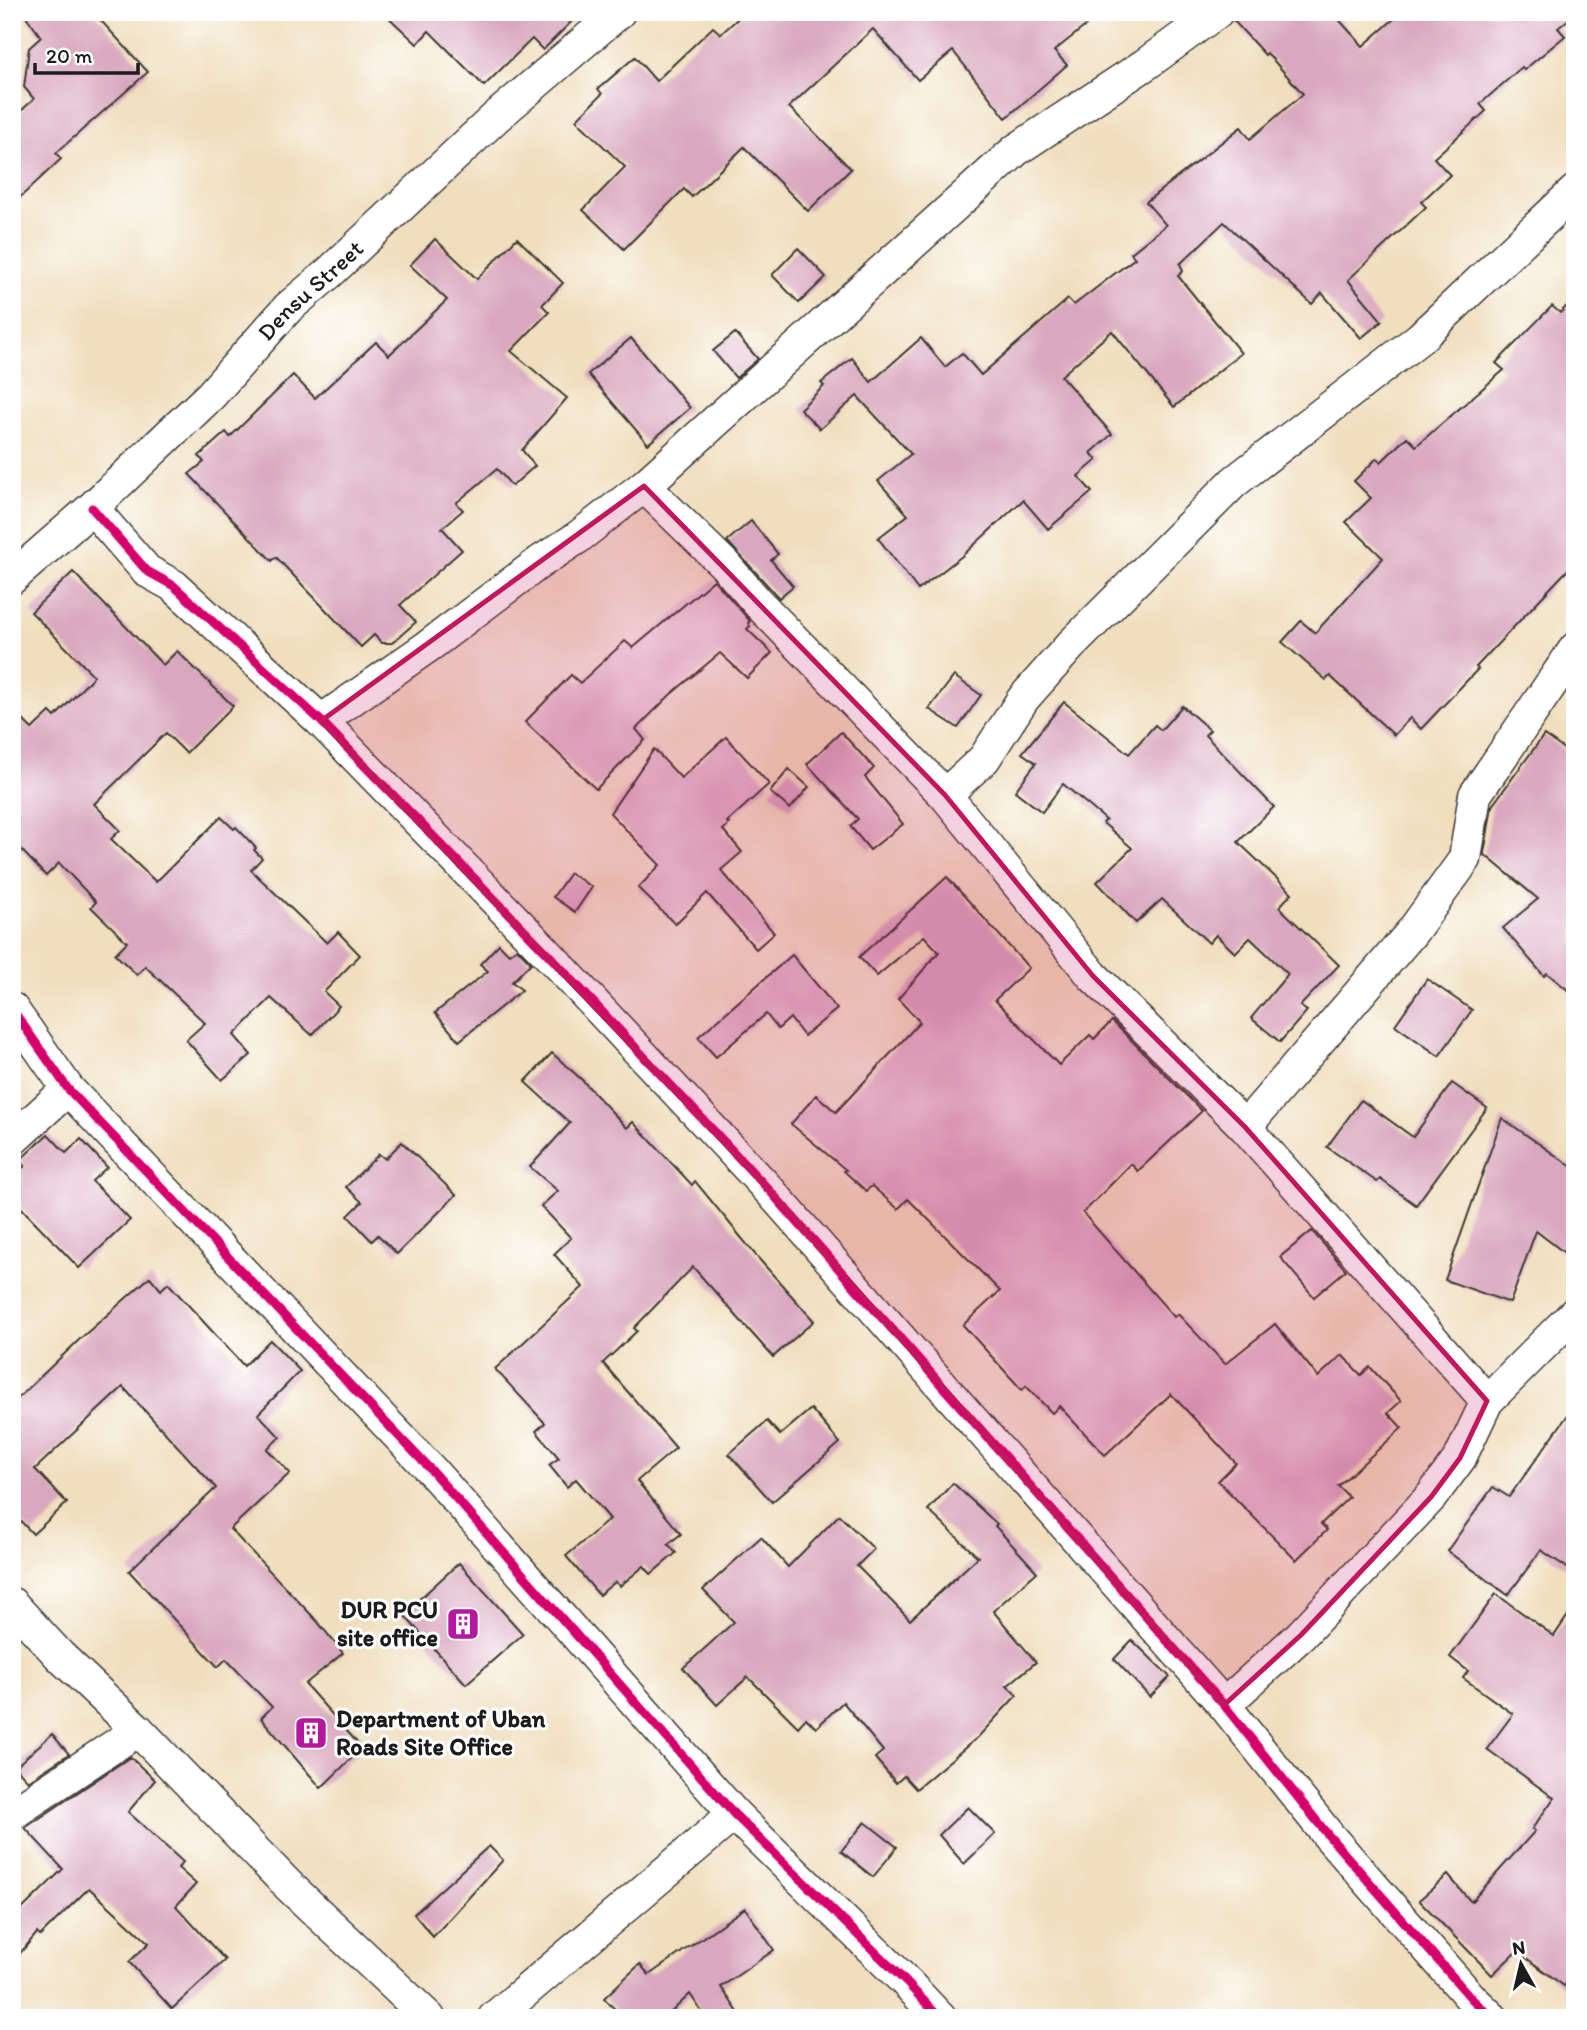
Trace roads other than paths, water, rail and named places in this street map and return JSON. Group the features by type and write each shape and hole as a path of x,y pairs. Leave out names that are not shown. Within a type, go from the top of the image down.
{"street":[{"name":"Densu Street","path":"12,578 92,508 210,396 288,309 496,117 619,12"},
{"path":"321,721 430,645 644,486 1016,150 1146,64 1217,12"},
{"path":"945,795 984,759 1023,699 1070,646 1234,482 1420,338 1575,191"},
{"path":"644,486 725,565 759,604 945,795 1093,976 1245,1127 1487,1401"},
{"path":"92,508 147,570 174,586 321,721 544,950 770,1191 1224,1705 1328,1835 1492,2018"},
{"path":"1245,1127 1412,932 1465,859 1475,795 1575,649"},
{"path":"12,1009 68,1088 431,1470 734,1814 940,2018"},
{"path":"12,1140 68,1088"},
{"path":"1224,1705 1301,1635 1431,1497 1460,1458 1487,1401 1575,1313"},
{"path":"12,1604 60,1656 138,1730 288,1885 429,2018"},
{"path":"12,1814 138,1730"},
{"path":"494,2018 734,1814"}],"place":[{"name":"DUR PCU site office","path":"463,1624"},
{"name":"Department of Uban Roads Site Office","path":"311,1733"}]}
